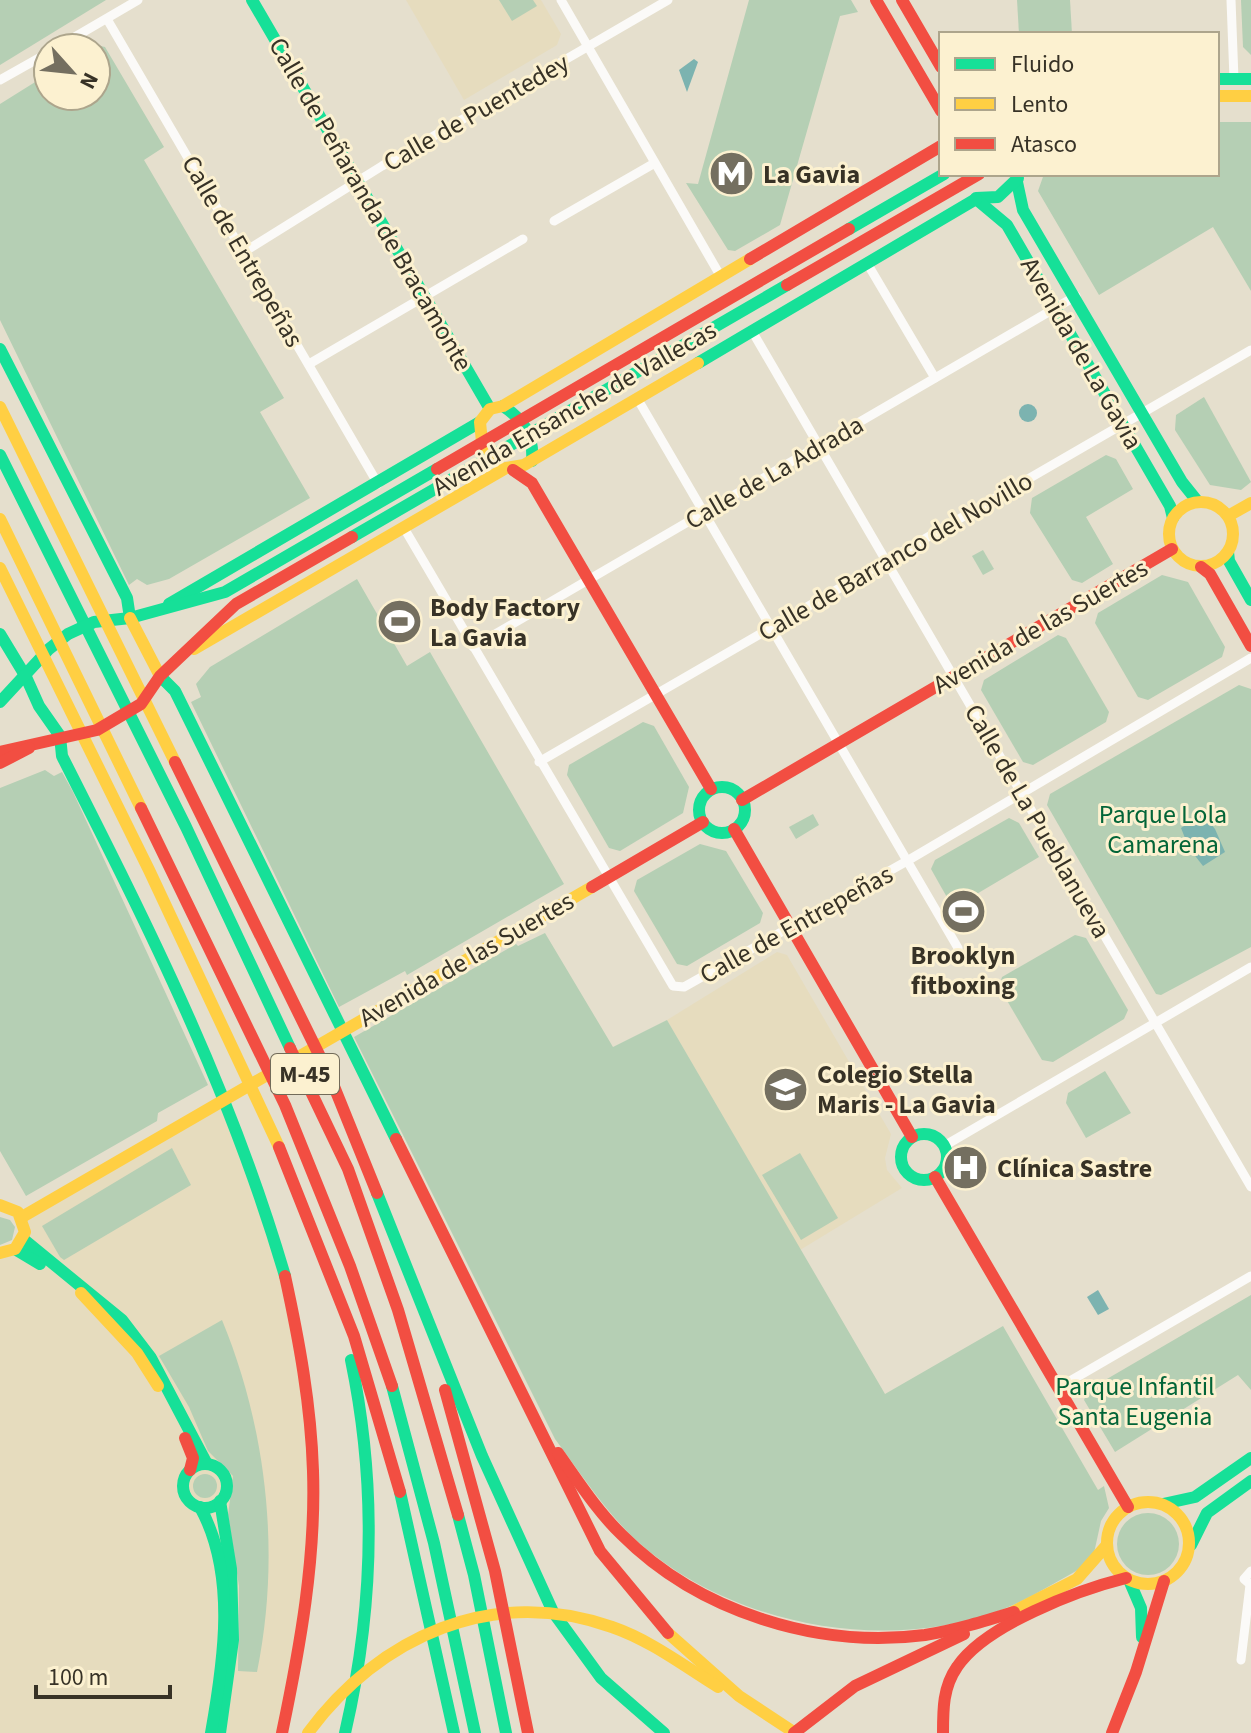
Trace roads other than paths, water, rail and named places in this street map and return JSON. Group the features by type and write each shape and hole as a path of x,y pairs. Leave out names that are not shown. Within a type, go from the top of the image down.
{"main road":[{"name":"Calle de Peñaranda de Bracamonte","path":"252,0 425,296 496,407 523,419 535,448 532,483"},
{"path":"876,0 939,108"},
{"path":"902,0 939,64"},
{"path":"1219,79 1251,79"},
{"path":"1219,96 1251,96"},
{"name":"Avenida Ensanche de Vallecas","path":"496,407 939,147"},
{"name":"Avenida Ensanche de Vallecas","path":"3,697 68,634 94,622 130,618 225,592 943,176"},
{"name":"Avenida de La Gavia","path":"948,176 957,188 1004,221 1123,423 1170,506 1173,518"},
{"name":"Avenida Ensanche de Vallecas","path":"0,763 32,746 60,736 84,733 121,719 148,698 160,676 236,604 976,176"},
{"name":"Avenida de La Gavia","path":"976,199 998,197 1018,178"},
{"name":"Avenida de La Gavia","path":"1018,178 1023,210 1182,482 1198,502"},
{"name":"Avenida Ensanche de Vallecas","path":"179,657 404,528 532,459 976,199"},
{"path":"0,349 127,598 130,618 149,649 160,676 175,691 600,1551 631,1595 716,1678 763,1714"},
{"path":"0,407 331,1079 428,1326 553,1612 601,1678 664,1733"},
{"path":"496,407 480,422 482,442 490,456 532,483 711,789"},
{"name":"Avenida Ensanche de Vallecas","path":"166,606 480,422"},
{"name":"M-45","path":"0,455 186,827 348,1169 398,1310 431,1417 474,1575 506,1733"},
{"path":"1251,600 1229,561 1233,534 1228,516 1214,505 1198,502 1187,505 1173,518 1169,529 1172,549 1184,562 1201,567 1210,574 1251,646"},
{"path":"1228,516 1251,503"},
{"name":"M-45","path":"0,519 285,1105 319,1186 371,1323 404,1429 447,1589 475,1733"},
{"name":"Avenida de las Suertes","path":"742,800 1172,549"},
{"path":"1201,567 1212,565 1228,552"},
{"path":"0,568 266,1115 313,1228 353,1334 386,1436 428,1603 454,1733"},
{"path":"0,634 39,706 60,736 62,756 228,1098 256,1173 296,1316 313,1471 311,1544 302,1628 282,1733"},
{"name":"Avenida Ensanche de Vallecas","path":"0,752 32,746"},
{"path":"729,788 742,800 744,816 734,829 720,833 703,822 700,804 711,789 729,788"},
{"name":"Avenida de las Suertes","path":"22,1217 703,822"},
{"path":"734,829 912,1137"},
{"path":"927,1134 944,1146 946,1160 935,1177 919,1179 906,1171 902,1149 912,1137 927,1134"},
{"path":"935,1177 1128,1507"},
{"path":"0,1205 16,1209 22,1217 19,1244"},
{"path":"313,1228 318,1260 345,1336 363,1407 369,1474 368,1548 361,1641 345,1733"},
{"path":"0,1253 19,1244"},
{"path":"19,1244 122,1320 151,1358 207,1464 224,1475 226,1489 220,1501 231,1569 233,1640 220,1733"},
{"path":"19,1244 80,1292 137,1353 193,1458 183,1482 184,1492 190,1502 200,1507 212,1527 223,1604 222,1650 211,1733"},
{"path":"428,1326 495,1571 528,1733"},
{"path":"507,1366 557,1451 592,1501 629,1543 667,1573 710,1598 788,1627 871,1638 929,1634 1014,1612"},
{"path":"1251,1458 1195,1497 1128,1507 1108,1529 1106,1546 1114,1570 1128,1579 1149,1584 1164,1581 1178,1572 1207,1513 1251,1481"},
{"path":"190,1470 207,1464"},
{"path":"200,1507 220,1501"},
{"path":"1163,1504 1181,1518 1189,1549"},
{"path":"308,1733 330,1702 372,1665 421,1635 476,1619 530,1613 573,1617 610,1626 656,1648 794,1733 855,1686 1077,1579 1106,1546"},
{"path":"1128,1579 1141,1608 1142,1650"},
{"path":"943,1733 944,1695 954,1671 971,1649 1019,1620 1107,1582 1128,1579"},
{"path":"1112,1733 1164,1581"}],"street":[{"path":"84,32 138,0"},
{"path":"561,0 721,277"},
{"name":"Calle de Puentedey","path":"244,252 357,181 668,0"},
{"path":"1231,0 1234,79"},
{"name":"Calle de Entrepeñas","path":"107,19 378,484"},
{"path":"0,80 32,62"},
{"path":"554,221 653,164"},
{"path":"309,364 523,239"},
{"path":"867,263 935,378"},
{"name":"Calle de La Adrada","path":"473,647 1076,296"},
{"name":"Calle de La Pueblanueva","path":"752,331 1251,1187"},
{"name":"Calle de Barranco del Novillo","path":"539,762 1251,350"},
{"path":"637,398 958,948"},
{"name":"Calle de Entrepeñas","path":"404,528 673,986 684,987 907,861 1251,658"},
{"path":"944,1146 1251,967"},
{"path":"1058,1388 1251,1276"},
{"path":"1241,1660 1250,1585 1244,1579 1251,1571"}],"water":[{"path":"694,59 698,62 687,92 679,70"},
{"path":"1028,404 1037,413 1028,422 1019,413"},
{"path":"1203,814 1215,829 1225,852 1203,866 1189,848 1181,828"},
{"path":"1098,1290 1109,1309 1098,1315 1087,1297"}],"place":[{"name":"La Gavia","path":"732,174"},
{"name":"Body Factory La Gavia","path":"399,622"},
{"name":"Brooklyn fitboxing","path":"963,912"},
{"name":"Colegio Stella Maris - La Gavia","path":"786,1089"},
{"name":"Clínica Sastre","path":"966,1168"}],"park label":[{"name":"Parque Lola Camarena","path":"1163,829"},
{"name":"Parque Infantil Santa Eugenia","path":"1135,1401"}]}
